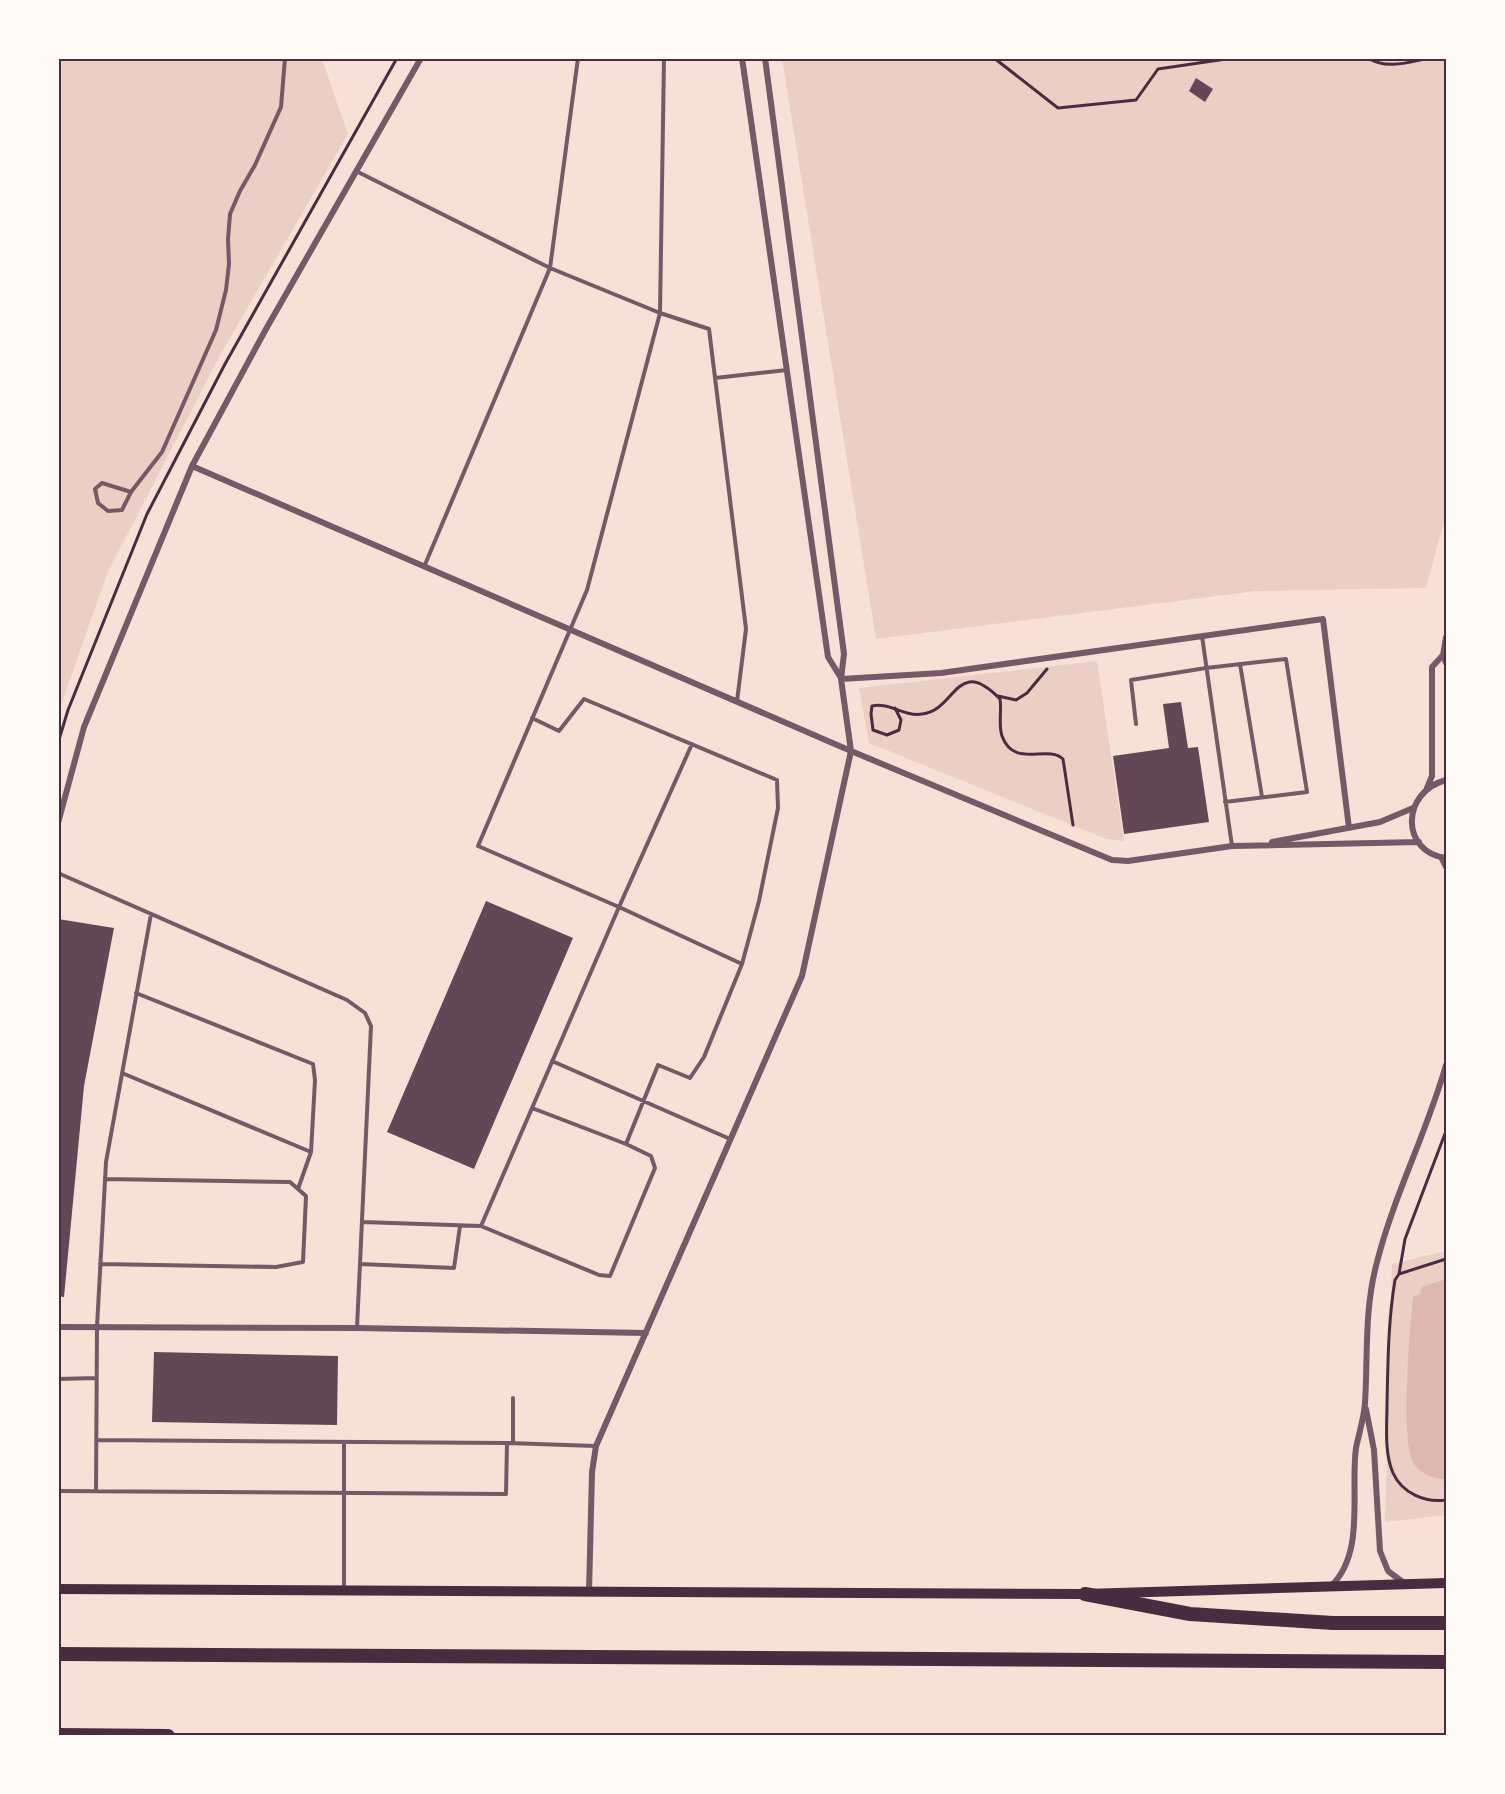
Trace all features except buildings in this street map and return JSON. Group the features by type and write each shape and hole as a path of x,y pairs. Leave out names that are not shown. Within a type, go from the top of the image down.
{"highway":[{"path":"1085,1594 1190,1614 1333,1623 1446,1623"},
{"path":"58,1654 1446,1662"},
{"path":"58,1735 168,1736"}],"main road":[{"path":"58,1588 1085,1594 1446,1583"}],"street":[{"path":"58,822 84,727 192,466 266,329 421,58"},
{"path":"742,58 828,657 841,679"},
{"path":"589,1592 592,1472 596,1446 802,976 851,751 841,679 844,654 765,58"},
{"path":"192,466 851,751 1112,860 1128,861 1232,846 1419,842"},
{"path":"841,679 941,673 1323,619 1349,828"},
{"path":"1446,637 1443,655 1446,663"},
{"path":"1443,655 1432,667 1432,776 1427,788 1413,808 1412,820 1413,831 1419,842 1425,849 1444,858 1446,867"},
{"path":"1427,788 1446,780"},
{"path":"1254,846 1380,822 1413,808"},
{"path":"1330,1587 1343,1573 1349,1559 1356,1449 1365,1404 1366,1328 1376,1263 1395,1202 1445,1077 1446,1065"},
{"path":"58,1327 357,1328 646,1333"},
{"path":"1365,1404 1374,1450 1380,1551 1388,1571 1407,1585"}],"lane":[{"path":"131,492 102,483 95,489 98,503 108,512 122,510 131,492 162,452 216,330 226,290 230,214 281,107 285,58"},
{"path":"424,567 550,267 578,58"},
{"path":"664,58 660,313 587,591 478,846 619,907 742,964"},
{"path":"356,171 550,267 660,313 709,329 746,628 737,702"},
{"path":"715,378 787,370"},
{"path":"1202,636 1232,846"},
{"path":"1136,724 1131,680 1206,668 1286,659 1307,792 1225,802"},
{"path":"1240,664 1262,797"},
{"path":"532,718 560,731 584,699 777,780 778,807 759,901 742,964 704,1057 690,1078 658,1065 626,1144"},
{"path":"481,1226 692,744"},
{"path":"58,873 347,1000 365,1012 371,1026 357,1328"},
{"path":"96,1491 97,1327 106,1162 151,914"},
{"path":"136,993 313,1064 315,1080 311,1152 298,1189"},
{"path":"552,1061 731,1139"},
{"path":"122,1073 311,1152"},
{"path":"362,1222 481,1226 598,1275 610,1276 655,1168 651,1156 532,1108"},
{"path":"100,1264 276,1267 303,1262 306,1196 290,1182 105,1179"},
{"path":"360,1264 454,1268 460,1226"},
{"path":"58,1378 96,1378"},
{"path":"513,1398 513,1443"},
{"path":"96,1440 513,1443 596,1446"},
{"path":"344,1442 344,1590"},
{"path":"58,1491 506,1494 507,1443"}],"path":[{"path":"994,58 1058,108 1136,100 1158,69 1233,58"},
{"path":"1368,58 1374,63 1388,65 1430,58"},
{"path":"996,695 1016,700 1027,693 1050,666"},
{"path":"896,708 902,720 899,730 887,735 873,730 872,706 881,704 923,715 934,710 961,684 973,682 982,684 1000,699 1001,728 1006,744 1014,751 1024,754 1032,756 1050,753 1063,759 1073,825"},
{"path":"1446,1131 1405,1239 1399,1274 1395,1280 1388,1334 1387,1422 1389,1463 1397,1480 1413,1494 1426,1500 1446,1500"},
{"path":"1399,1274 1446,1259"}],"shaded area":[{"path":"59,59 322,59 348,134 219,357 107,574 59,711"},
{"path":"782,59 1446,59 1446,514 1426,588 1256,591 876,639"},
{"path":"1097,661 1124,841 1106,839 869,743 859,688"},
{"path":"1446,1251 1446,1515 1385,1522 1392,1264"},
{"path":"1446,1279 1446,1479 1428,1476 1414,1464 1410,1452 1407,1410 1408,1357 1413,1297 1420,1294 1422,1287"}]}
